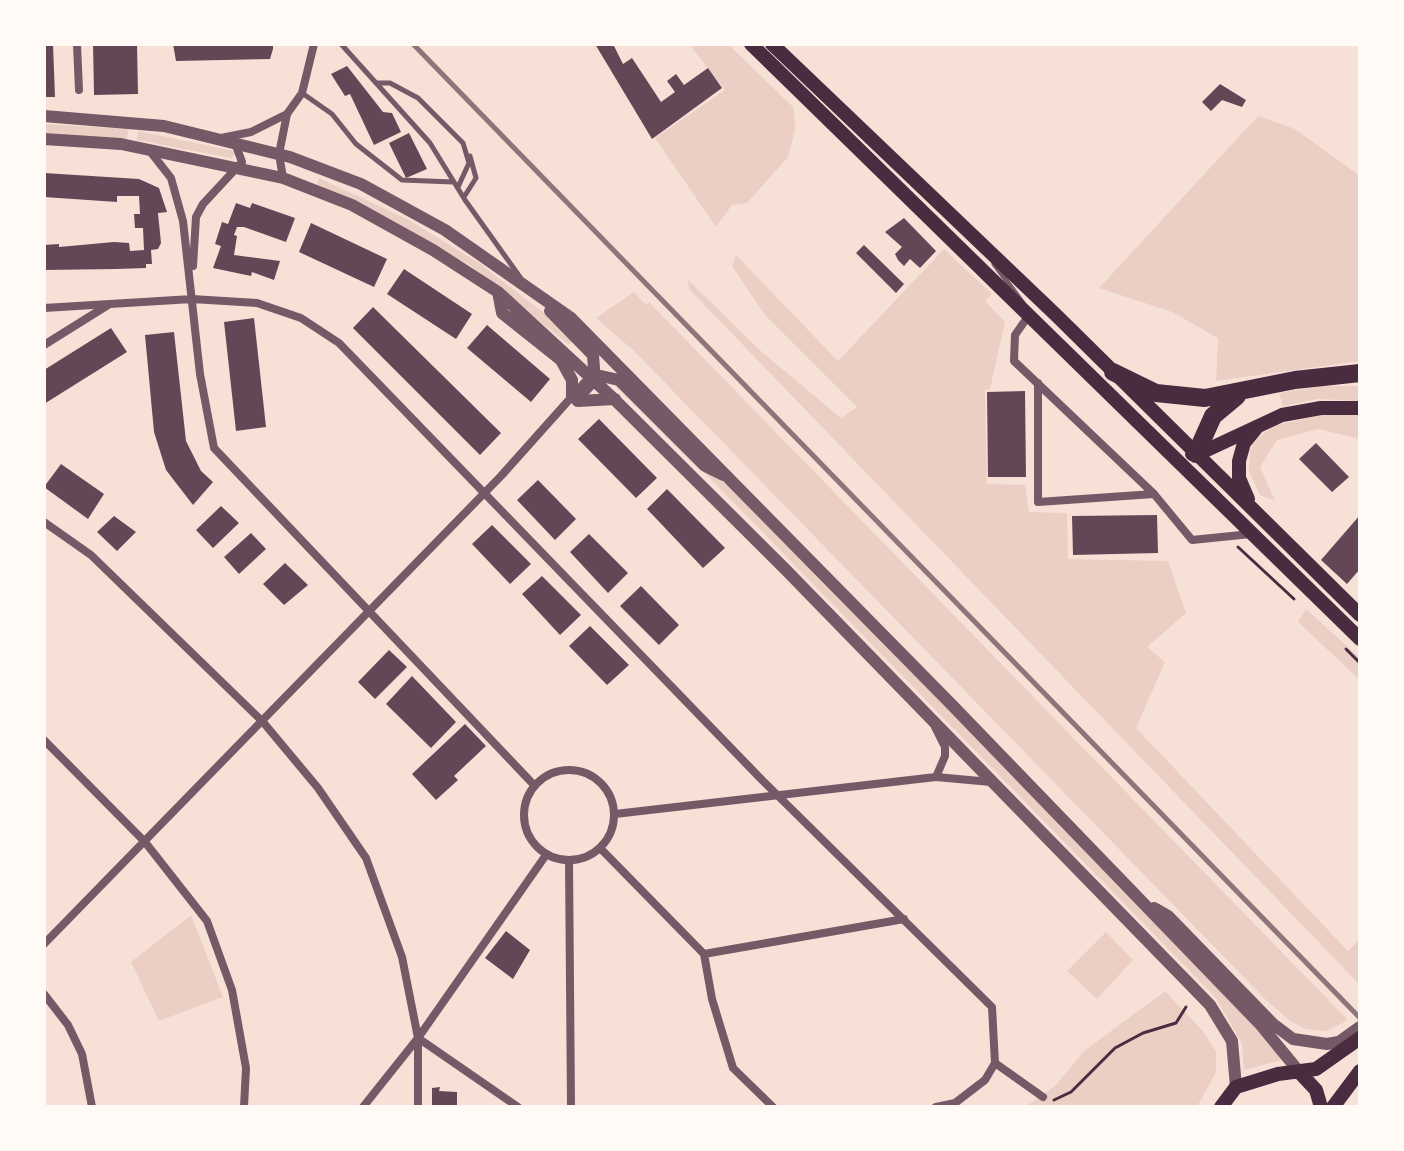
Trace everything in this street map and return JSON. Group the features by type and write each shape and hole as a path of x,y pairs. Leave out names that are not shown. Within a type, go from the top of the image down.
{"highway":[{"path":"1113,372 1143,389 1171,397 1205,398 1354,375"},
{"path":"1196,454 1213,416 1225,404 1251,390"}],"main road":[{"path":"751,44 1360,639"},
{"path":"772,44 988,250 1360,615"},
{"path":"786,57 793,71 823,105 832,125"},
{"path":"832,125 850,129 868,146 890,156"},
{"path":"1126,409 1150,423 1181,451 1196,454 1265,421 1302,410 1360,408"},
{"path":"1257,513 1242,487 1239,461 1248,435 1265,421"},
{"path":"1196,454 1203,473 1246,512 1277,557"},
{"path":"1221,1107 1236,1087 1278,1074 1301,1074 1327,1064 1358,1032"},
{"path":"1333,1107 1360,1071"},
{"path":"1301,1074 1316,1090 1321,1107"}],"street":[{"path":"77,44 79,90"},
{"path":"283,178 279,154 287,114 302,93 314,44"},
{"path":"227,140 287,114"},
{"path":"44,116 117,120 227,140 279,154 361,184 445,230 571,318 733,480 1259,1023 1301,1074"},
{"path":"44,139 147,148 283,178 352,205 433,250 498,292 615,400 1210,1005 1232,1041 1236,1087"},
{"path":"192,299 196,217 213,191 239,166 242,157 227,140"},
{"path":"147,148 165,166 175,188 207,424 214,448 534,785"},
{"path":"44,944 592,380 593,355 557,317 502,268"},
{"path":"498,292 502,313 561,360 572,380 573,401"},
{"path":"44,308 192,299 257,303 301,318 322,330 780,798 992,1007 995,1063 985,1080 955,1103 936,1107"},
{"path":"44,345 111,303"},
{"path":"1029,315 1015,335 1014,361 1154,494 1192,540 1251,534"},
{"path":"592,380 619,380 705,466 733,480"},
{"path":"1038,383 1038,502 1154,494"},
{"path":"573,401 615,400"},
{"path":"44,522 91,555 263,722 318,788 366,858 402,957 418,1038 418,1107"},
{"path":"933,722 945,747 943,766 936,777"},
{"path":"44,740 145,842 207,921 232,990 246,1068 244,1107"},
{"path":"577,770 604,785 615,814 613,827 600,848 591,855 569,860 546,855 528,836 523,810 534,785 546,775 577,770"},
{"path":"615,814 780,798 936,777 991,782"},
{"path":"600,848 704,954 712,999 733,1068 773,1107"},
{"path":"363,1107 418,1038 546,855"},
{"path":"569,860 571,1107"},
{"path":"1141,901 1168,916 1273,1024 1293,1039 1327,1044 1358,1032"},
{"path":"704,954 904,919"},
{"path":"44,994 68,1025 82,1054 92,1107"},
{"path":"418,1038 518,1107"},
{"path":"995,1063 1043,1097"}],"lane":[{"path":"341,44 414,122 529,287"},
{"path":"376,83 390,83 418,98 463,143 476,178 464,197"},
{"path":"302,93 332,114 356,144 402,180 456,185"},
{"path":"456,185 469,155"},
{"path":"988,250 995,267 1021,297 1029,315"}],"path":[{"path":"1226,536 1295,599"},
{"path":"1338,641 1360,663"},
{"path":"1043,1097 1060,1099 1115,1048 1143,1033 1176,1023 1186,1007"}],"shaded area":[{"path":"689,44 728,44 794,108 795,130 788,157 747,203 732,205 716,227 655,138 725,90"},
{"path":"1258,116 1295,129 1360,176 1360,361 1216,381 1218,338 1172,312 1099,288"},
{"path":"44,124 128,129 127,139 44,134"},
{"path":"138,131 234,151 235,154 231,158 137,140"},
{"path":"319,178 407,219 479,263 544,313 573,338 573,343 568,344 471,266 390,219 316,186"},
{"path":"944,249 992,294 985,301 1005,322 990,389 985,390 987,484 1025,485 1029,512 1067,513 1068,559 1168,561 1186,613 1147,647 1165,662 1136,728 1348,951 1360,939 1360,985 689,289 688,280 762,352 841,418 857,407 765,315 732,266 736,255 838,361"},
{"path":"634,292 646,305 649,302 1347,1019 1343,1023 1326,1031 1306,1029 1290,1021 1266,1000 634,351 596,318"},
{"path":"1321,386 1360,386 1360,401 1318,399 1283,406 1279,393"},
{"path":"1328,414 1360,415 1360,439 1318,429 1277,440 1260,467 1275,501 1260,495 1249,471 1250,450 1256,439 1276,425"},
{"path":"702,470 730,487 867,626 1241,1012 1282,1060 1244,1070 1242,1044 1216,998"},
{"path":"1306,609 1360,658 1360,680 1298,622"},
{"path":"191,915 223,997 159,1021 131,962"},
{"path":"1106,932 1133,960 1097,999 1067,971"},
{"path":"1165,991 1202,1030 1216,1051 1216,1072 1197,1107 1025,1107 1055,1086 1084,1051"}],"building":[{"path":"44,44 53,44 55,97 44,97"},
{"path":"93,44 137,44 138,94 94,95"},
{"path":"173,44 273,44 273,49 270,59 176,61"},
{"path":"595,44 613,44 623,64 632,58 661,102 675,92 667,81 676,74 684,85 708,68 722,88 652,139"},
{"path":"347,66 383,112 392,113 401,132 374,145 350,94 345,96 331,74"},
{"path":"1220,84 1246,100 1242,107 1222,100 1211,111 1202,102"},
{"path":"409,133 427,169 406,178 389,143"},
{"path":"44,173 139,179 159,188 167,212 158,213 161,243 158,249 151,250 152,264 146,264 146,268 44,270 44,245 59,244 59,247 114,242 129,243 130,251 144,250 143,228 135,228 134,214 140,214 139,196 117,196 117,202 44,197"},
{"path":"236,203 250,208 252,203 295,218 286,242 244,227 237,227 234,235 237,236 234,255 280,261 274,280 252,272 251,276 213,268 221,246 215,244 222,222 228,224"},
{"path":"904,218 936,251 920,268 910,259 904,266 898,260 895,254 902,247 885,232"},
{"path":"311,223 387,259 374,287 299,252"},
{"path":"864,245 904,284 896,293 856,253"},
{"path":"404,269 472,314 456,339 387,294"},
{"path":"373,307 501,433 480,455 353,328"},
{"path":"254,318 266,427 236,431 224,322"},
{"path":"487,325 550,379 531,402 467,348"},
{"path":"111,328 127,352 44,404 44,370"},
{"path":"174,332 186,441 201,471 213,482 193,505 166,470 154,432 145,335"},
{"path":"1025,391 1026,477 988,477 987,392"},
{"path":"599,419 657,478 636,498 578,439"},
{"path":"1316,443 1349,477 1332,492 1299,459"},
{"path":"61,464 104,494 88,519 44,487"},
{"path":"538,480 576,519 555,540 517,500"},
{"path":"667,489 725,548 703,568 647,509"},
{"path":"221,506 239,523 213,548 196,530"},
{"path":"1157,515 1158,553 1073,555 1072,516"},
{"path":"1360,515 1360,569 1347,584 1321,560"},
{"path":"114,516 136,532 117,551 97,532"},
{"path":"492,525 531,564 510,584 472,544"},
{"path":"251,533 266,549 239,574 224,557"},
{"path":"589,534 628,573 608,593 570,552"},
{"path":"285,563 308,585 284,605 263,584"},
{"path":"542,576 581,615 560,635 522,594"},
{"path":"641,586 679,625 659,645 620,606"},
{"path":"590,626 629,665 607,685 569,646"},
{"path":"389,650 407,667 375,699 358,682"},
{"path":"412,676 456,722 431,748 386,704"},
{"path":"465,724 486,746 454,776 458,780 436,800 412,774"},
{"path":"506,931 530,950 513,979 485,958"},
{"path":"440,1087 439,1091 457,1092 457,1107 432,1107 432,1088"}],"railway":[{"path":"413,44 1360,1018"}]}
